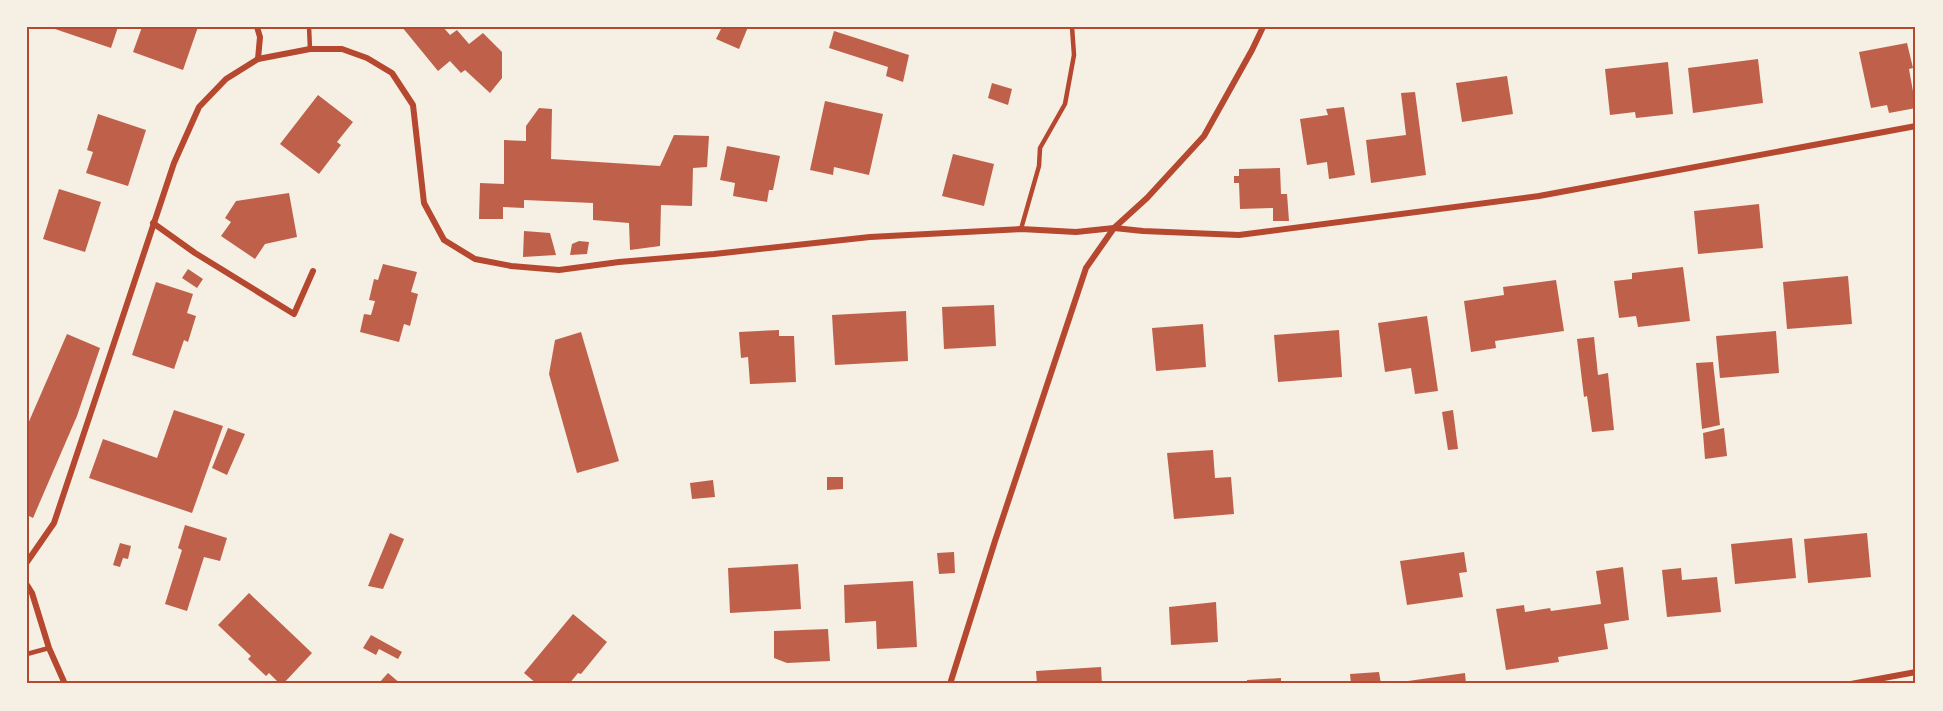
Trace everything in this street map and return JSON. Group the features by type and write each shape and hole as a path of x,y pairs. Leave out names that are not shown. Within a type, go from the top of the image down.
{"street":[{"path":"257,27 260,37 258,59"},
{"path":"950,684 994,541 1086,268 1114,228 1147,198 1204,136 1263,27"},
{"path":"27,562 54,523 153,223 174,163 199,106 226,79 258,59 310,49 342,49 367,58 392,73 412,105 423,203 444,240 475,259 511,266 560,270 870,237 1021,229 1076,232 1114,228 1239,235 1539,196 1916,126"},
{"path":"153,223 195,253 294,314 313,271"},
{"path":"27,585 32,593 49,648 65,684"},
{"path":"1851,684 1916,672"}],"lane":[{"path":"309,27 310,49"},
{"path":"1021,229 1039,166 1040,148 1065,104 1074,55 1072,27"},
{"path":"27,654 49,648"}],"building":[{"path":"56,27 118,27 111,48 55,29"},
{"path":"142,27 198,27 183,70 133,52"},
{"path":"402,27 443,27 450,35 457,30 469,44 483,33 502,52 502,78 490,93 465,70 461,73 450,61 438,71"},
{"path":"722,27 748,27 739,49 716,39"},
{"path":"834,31 909,55 903,82 886,76 888,67 829,48"},
{"path":"1907,43 1913,68 1909,69 1916,108 1889,113 1887,105 1871,108 1859,52"},
{"path":"1758,59 1763,103 1693,113 1688,68"},
{"path":"1668,62 1673,114 1636,118 1635,112 1610,115 1605,69"},
{"path":"1507,76 1513,114 1462,122 1456,83"},
{"path":"992,83 1012,89 1008,105 988,98"},
{"path":"1415,92 1426,175 1371,183 1366,140 1406,135 1401,93"},
{"path":"318,95 353,122 337,142 341,145 319,174 280,144"},
{"path":"825,101 883,114 869,175 834,167 833,175 810,170"},
{"path":"1344,107 1355,175 1329,179 1327,162 1307,165 1300,119 1328,115 1326,109"},
{"path":"539,108 552,109 551,159 660,166 674,135 709,136 707,167 693,168 692,206 661,205 660,246 630,250 629,223 593,220 593,203 524,200 524,208 503,207 503,219 479,219 480,183 504,184 504,140 526,141 526,126"},
{"path":"98,114 146,130 128,186 86,173 93,152 87,150"},
{"path":"727,146 780,156 773,190 769,190 767,202 733,196 735,183 720,180"},
{"path":"953,154 994,164 984,206 942,196"},
{"path":"1280,168 1281,194 1287,194 1289,221 1273,221 1273,208 1240,209 1239,183 1234,183 1234,176 1239,176 1239,169"},
{"path":"59,189 101,202 85,252 43,239"},
{"path":"289,193 297,237 265,244 255,259 221,236 231,222 225,218 236,201"},
{"path":"1759,204 1763,248 1698,254 1694,211"},
{"path":"524,231 550,233 556,255 523,257"},
{"path":"579,241 589,242 587,254 570,255 572,244"},
{"path":"383,264 417,272 411,292 418,294 410,326 404,324 399,342 360,332 364,314 371,315 375,301 369,300 374,279 378,280"},
{"path":"1683,267 1690,321 1638,327 1636,316 1619,318 1614,281 1632,279 1632,273"},
{"path":"188,269 203,279 197,288 182,278"},
{"path":"1848,276 1852,324 1787,329 1783,282"},
{"path":"1556,280 1564,331 1495,341 1496,348 1471,352 1464,301 1504,295 1503,287"},
{"path":"156,282 193,294 187,313 196,316 188,342 184,340 174,369 132,355"},
{"path":"994,305 996,346 944,349 942,307"},
{"path":"906,311 908,361 835,365 832,315"},
{"path":"1427,316 1438,391 1415,394 1411,368 1385,372 1378,323"},
{"path":"1203,324 1206,367 1156,371 1152,328"},
{"path":"779,330 779,336 794,336 796,382 750,384 748,357 741,358 739,332"},
{"path":"1339,330 1342,377 1278,382 1274,335"},
{"path":"1776,331 1779,373 1720,378 1716,336"},
{"path":"581,332 619,461 577,473 549,374 555,340"},
{"path":"67,334 100,348 77,416 33,518 27,515 27,426"},
{"path":"1594,337 1598,375 1608,373 1614,430 1592,432 1587,396 1584,397 1577,339"},
{"path":"1713,362 1720,425 1702,429 1696,363"},
{"path":"174,410 223,426 192,513 89,478 103,439 157,458"},
{"path":"1453,410 1458,449 1448,450 1442,412"},
{"path":"228,428 245,434 227,475 212,468"},
{"path":"1724,428 1727,456 1705,459 1703,433"},
{"path":"1213,450 1215,478 1231,477 1234,514 1174,519 1167,453"},
{"path":"827,477 843,477 843,489 827,490"},
{"path":"713,480 715,497 692,499 690,483"},
{"path":"185,525 227,538 220,561 204,557 187,611 165,604 182,550 178,548"},
{"path":"390,533 404,539 383,589 368,586"},
{"path":"1867,533 1871,577 1808,583 1804,539"},
{"path":"1792,538 1796,578 1735,584 1731,544"},
{"path":"120,543 131,546 128,559 123,558 120,567 113,565"},
{"path":"954,552 955,573 939,574 937,553"},
{"path":"1464,552 1467,572 1459,573 1463,597 1407,605 1400,561"},
{"path":"798,564 801,609 730,613 728,568"},
{"path":"1623,567 1629,620 1604,624 1608,649 1558,657 1559,662 1506,670 1496,609 1524,605 1525,612 1550,608 1551,611 1601,604 1596,571"},
{"path":"1681,568 1682,580 1717,577 1721,612 1667,617 1662,570"},
{"path":"913,581 917,647 877,649 876,621 845,623 844,585"},
{"path":"249,593 312,653 283,684 280,684 269,673 266,676 248,659 251,656 218,625"},
{"path":"1216,602 1218,642 1171,645 1169,607"},
{"path":"573,614 607,642 581,674 578,673 569,684 537,684 524,673"},
{"path":"828,629 830,661 787,663 774,658 774,631"},
{"path":"371,635 402,652 398,659 379,649 376,655 363,648"},
{"path":"1101,667 1102,684 1037,684 1036,671"},
{"path":"1379,672 1381,684 1351,684 1350,674"},
{"path":"388,673 401,684 378,684"},
{"path":"1465,673 1466,684 1399,684 1408,681"},
{"path":"1281,678 1281,684 1247,684 1247,680"}]}
